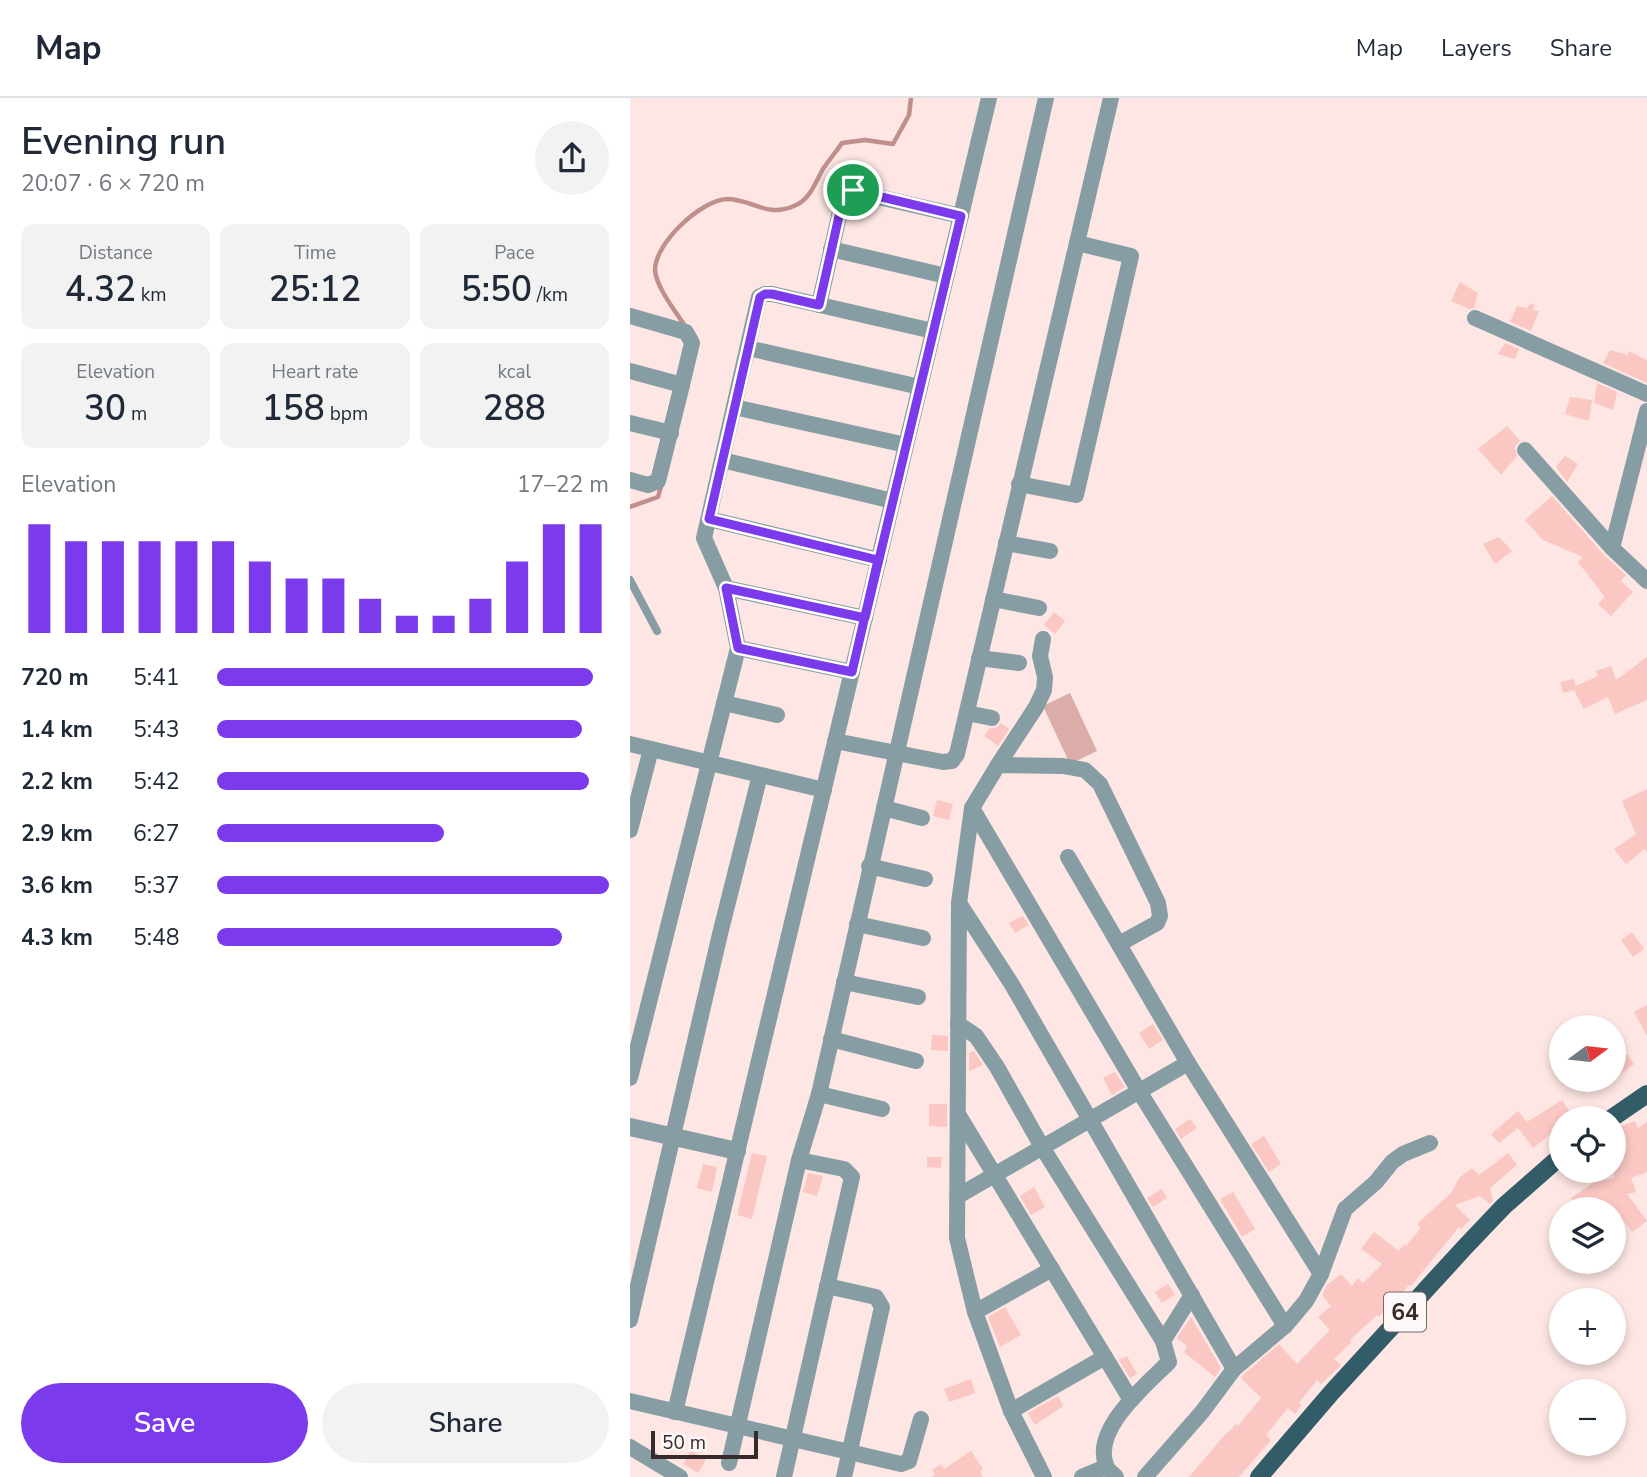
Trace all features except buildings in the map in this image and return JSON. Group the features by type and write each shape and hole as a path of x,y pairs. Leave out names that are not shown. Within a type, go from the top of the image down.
{"main road":[{"path":"1626,1108 1647,1094"},
{"name":"64","path":"1259,1477 1332,1392 1465,1247 1504,1206 1549,1167"}],"street":[{"path":"675,1412 989,98"},
{"path":"729,1463 898,753 1046,98"},
{"path":"835,741 943,762 952,761 957,754 1111,98"},
{"path":"819,305 844,194 848,190 961,216"},
{"path":"1019,484 1076,495 1131,256 1077,243"},
{"path":"831,248 946,276"},
{"path":"630,1078 738,648 726,588 704,538 760,297 765,294 933,331"},
{"path":"630,316 686,332 692,343 658,481 648,485 630,480"},
{"path":"1475,318 1647,394"},
{"path":"748,348 920,387"},
{"path":"630,371 682,385"},
{"path":"734,407 906,445"},
{"path":"1612,548 1647,411"},
{"path":"630,423 671,433"},
{"path":"1525,450 1612,548 1647,581"},
{"path":"722,460 892,501"},
{"path":"709,519 878,560"},
{"path":"1006,542 1050,551"},
{"path":"726,588 865,618"},
{"path":"993,599 1039,608"},
{"path":"1042,639 1040,656 1045,677 1044,691 972,808 959,903 957,1238 975,1312 1011,1411 1044,1477"},
{"path":"738,648 852,672"},
{"path":"979,658 1019,663"},
{"path":"724,703 777,715"},
{"path":"967,713 992,718"},
{"path":"630,744 824,790"},
{"path":"630,830 651,749"},
{"path":"998,765 1063,766 1085,770 1100,784 1158,903 1160,916 1157,923 1119,944"},
{"path":"630,1320 760,775"},
{"path":"884,808 922,818"},
{"path":"972,808 1139,1091 1285,1326"},
{"path":"1068,857 1188,1063 1321,1274"},
{"path":"869,866 925,879"},
{"path":"959,903 1011,983 1234,1369"},
{"path":"857,924 923,938"},
{"path":"844,982 918,997"},
{"path":"958,1024 976,1036 983,1046 1042,1147 1163,1341 1169,1362 1131,1400 1111,1427 1105,1439 1104,1452 1111,1472 1082,1477"},
{"path":"831,1040 916,1061"},
{"path":"958,1196 1188,1063"},
{"path":"818,1094 882,1108"},
{"path":"958,1114 1131,1400"},
{"path":"630,1127 737,1151"},
{"path":"1145,1477 1202,1412 1234,1369 1285,1326 1306,1301 1321,1274 1345,1209 1376,1182 1397,1158 1430,1143"},
{"path":"784,1477 852,1177 844,1169 799,1160"},
{"path":"975,1312 1052,1269"},
{"path":"827,1286 876,1297 882,1307 844,1477"},
{"path":"1163,1341 1192,1296"},
{"path":"1011,1411 1105,1357"},
{"path":"630,1401 901,1464 909,1461 921,1419"},
{"path":"630,1447 670,1474"}],"lane":[{"path":"630,580 657,631"}],"shaded area":[{"path":"1070,693 1097,751 1070,764 1043,706"}],"waterway":[{"path":"685,326 663,291 655,270 663,248 681,225 716,201 736,200 775,210 800,203 842,143 865,140 893,144 909,115 911,98"},
{"path":"630,507 658,497 662,483"}],"route":[{"path":"853,190 844,194 819,305 772,294 760,297 709,519 878,560 865,618 852,672 738,648 726,588 865,618 961,216 853,190"}]}
